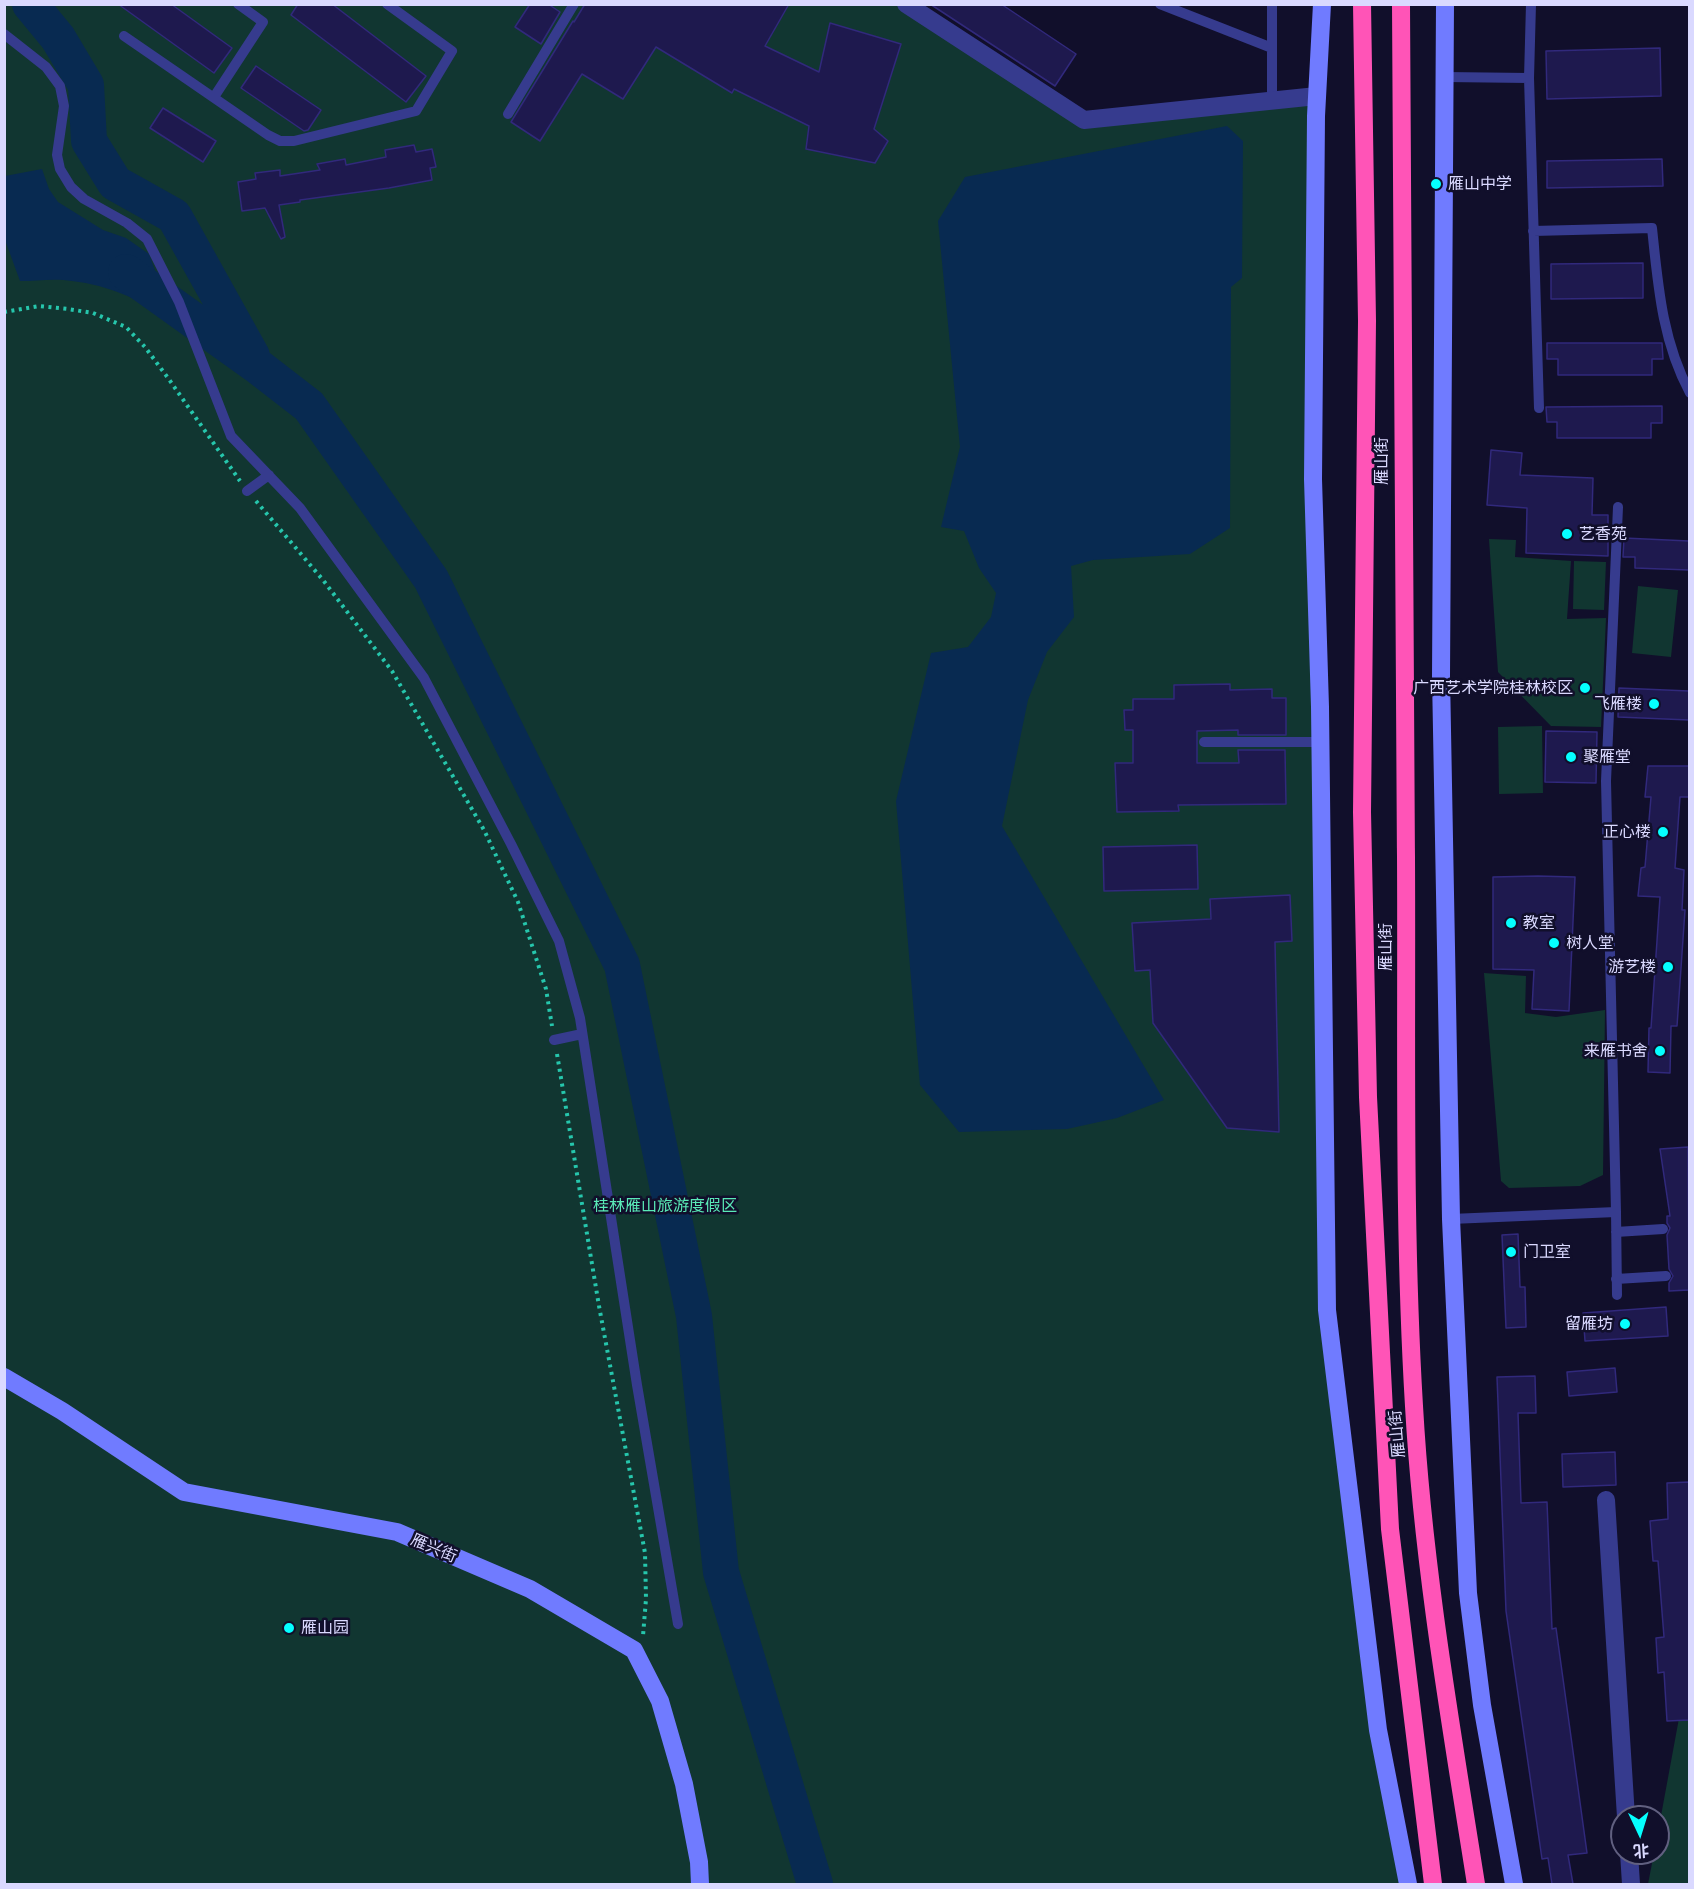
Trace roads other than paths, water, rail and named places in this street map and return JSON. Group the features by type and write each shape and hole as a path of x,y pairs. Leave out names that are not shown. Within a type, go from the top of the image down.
{"highway":[{"name":"雁山街","path":"1362,4 1367,321 1362,812 1368,1097 1390,1529 1433,1884"},
{"name":"雁山街","path":"1401,4 1406,1218 1414,1407 1432,1593 1476,1884"}],"street":[{"path":"1322,4 1317,96 1313,479 1320,742 1327,1310 1378,1730 1408,1884"},
{"path":"1445,4 1441,676 1451,1219 1468,1593 1482,1705 1514,1884"},
{"path":"911,6 1084,120 1317,96"},
{"name":"雁兴街","path":"4,1377 62,1411 184,1492 397,1532 530,1588 634,1650 660,1701 684,1784 699,1862 700,1884"},
{"path":"1606,1500 1625,1805"},
{"path":"1630,1865 1631,1884"}],"lane":[{"path":"214,97 263,22 238,4"},
{"path":"124,36 268,135 280,141 294,141 416,111 452,51 387,4"},
{"path":"508,114 574,4"},
{"path":"1160,4 1272,48"},
{"path":"1272,4 1272,101"},
{"path":"1531,4 1529,78 1539,408"},
{"path":"4,34 46,67 60,86 64,106 58,143 58,162 71,187 84,199 127,223 147,239 179,302 231,436 300,508 424,678 512,844 559,941 582,1034 635,1373 678,1624"},
{"path":"1445,77 1529,78"},
{"path":"1533,231 1652,228 1663,315 1671,351 1689,393"},
{"path":"247,491 269,475"},
{"path":"1617,1295 1606,781 1618,507"},
{"path":"1204,742 1320,742"},
{"path":"554,1040 582,1034"},
{"path":"1451,1219 1616,1212"},
{"path":"1616,1232 1663,1229"},
{"path":"1616,1279 1666,1276"}],"water":[{"path":"1227,126 1243,141 1242,278 1231,287 1230,528 1190,554 1093,560 1071,566 1074,617 1047,652 1028,700 1002,826 1164,1100 1117,1118 1067,1129 959,1132 920,1085 896,801 931,653 968,647 991,617 996,593 979,568 964,531 941,527 960,447 938,221 965,177"},
{"path":"42,169 49,189 58,202 103,230 126,238 149,254 173,319 137,300 99,286 66,280 20,281 5,240 5,176"}],"waterway":[{"path":"30,4 58,38 86,85 89,141 115,183 174,216 252,356"},
{"path":"126,272 309,406 431,579 622,965 694,1316 721,1572 815,1884"}],"place":[{"name":"雁山中学","path":"1436,184"},
{"name":"艺香苑","path":"1567,534"},
{"name":"广西艺术学院桂林校区","path":"1585,688"},
{"name":"飞雁楼","path":"1654,704"},
{"name":"聚雁堂","path":"1571,757"},
{"name":"正心楼","path":"1663,832"},
{"name":"教室","path":"1511,923"},
{"name":"树人堂","path":"1554,943"},
{"name":"游艺楼","path":"1668,967"},
{"name":"来雁书舍","path":"1660,1051"},
{"name":"门卫室","path":"1511,1252"},
{"name":"留雁坊","path":"1625,1324"},
{"name":"雁山园","path":"289,1628"}],"park label":[{"name":"桂林雁山旅游度假区","path":"665,1206"}]}
